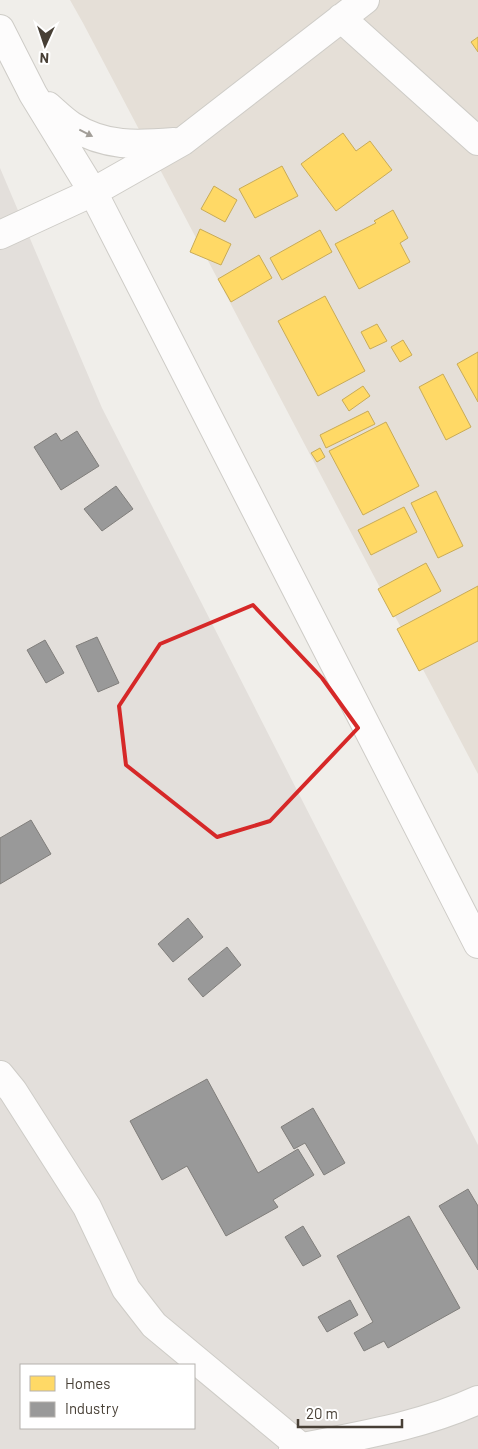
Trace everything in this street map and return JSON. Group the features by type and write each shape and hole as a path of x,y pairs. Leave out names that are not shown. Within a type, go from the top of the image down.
{"street":[{"path":"0,235 92,192 182,141 365,0"},
{"path":"340,18 478,141"},
{"path":"0,29 34,94 92,192 478,944"},
{"path":"34,94 72,126 100,140 141,144 182,141"},
{"path":"0,1075 13,1091 87,1207 126,1289 154,1324 297,1448 392,1430 453,1412 478,1400"}],"highlighted area":[{"path":"253,605 322,678 358,728 270,821 217,837 126,765 119,706 160,644"}],"shaded area":[{"path":"70,0 478,0 478,774 83,23"},
{"path":"0,168 102,408 478,1145 478,1449 0,1449"}],"building: Homes":[{"path":"478,37 478,52 471,42"},
{"path":"343,133 356,151 370,141 392,170 336,211 301,164"},
{"path":"282,166 298,196 255,218 239,189"},
{"path":"214,186 237,200 225,222 201,209"},
{"path":"393,210 408,238 400,243 410,262 359,289 335,244 376,223 374,221"},
{"path":"200,229 231,244 221,265 190,252"},
{"path":"320,230 332,252 282,280 270,258"},
{"path":"259,255 272,278 231,302 218,279"},
{"path":"325,296 365,371 318,396 278,321"},
{"path":"377,324 387,341 370,349 361,332"},
{"path":"403,340 412,355 400,362 391,347"},
{"path":"478,352 478,402 457,364"},
{"path":"443,374 471,427 446,440 419,387"},
{"path":"363,386 370,396 349,411 342,400"},
{"path":"368,411 375,424 326,448 320,435"},
{"path":"386,422 419,486 363,515 329,451"},
{"path":"320,448 325,457 317,462 311,453"},
{"path":"436,491 463,546 438,558 411,503"},
{"path":"404,507 417,532 371,555 358,530"},
{"path":"426,563 441,591 393,617 378,589"},
{"path":"478,586 478,641 419,671 397,629"}],"building: Industry":[{"path":"77,431 99,466 61,490 34,447 56,433 61,441"},
{"path":"116,486 133,509 102,531 84,509"},
{"path":"97,637 119,683 98,692 76,646"},
{"path":"45,640 64,673 46,683 27,650"},
{"path":"31,820 51,854 0,884 0,838"},
{"path":"188,918 203,937 173,962 158,944"},
{"path":"227,947 241,965 203,997 188,979"},
{"path":"207,1079 258,1173 298,1149 314,1175 273,1200 278,1207 226,1236 187,1166 162,1180 130,1121"},
{"path":"313,1108 345,1163 324,1175 305,1143 294,1149 281,1127"},
{"path":"468,1189 478,1206 478,1270 439,1206"},
{"path":"409,1216 460,1308 388,1348 384,1341 364,1351 354,1333 373,1322 337,1256"},
{"path":"303,1226 321,1256 303,1266 285,1237"},
{"path":"350,1300 358,1315 327,1332 318,1317"}]}
